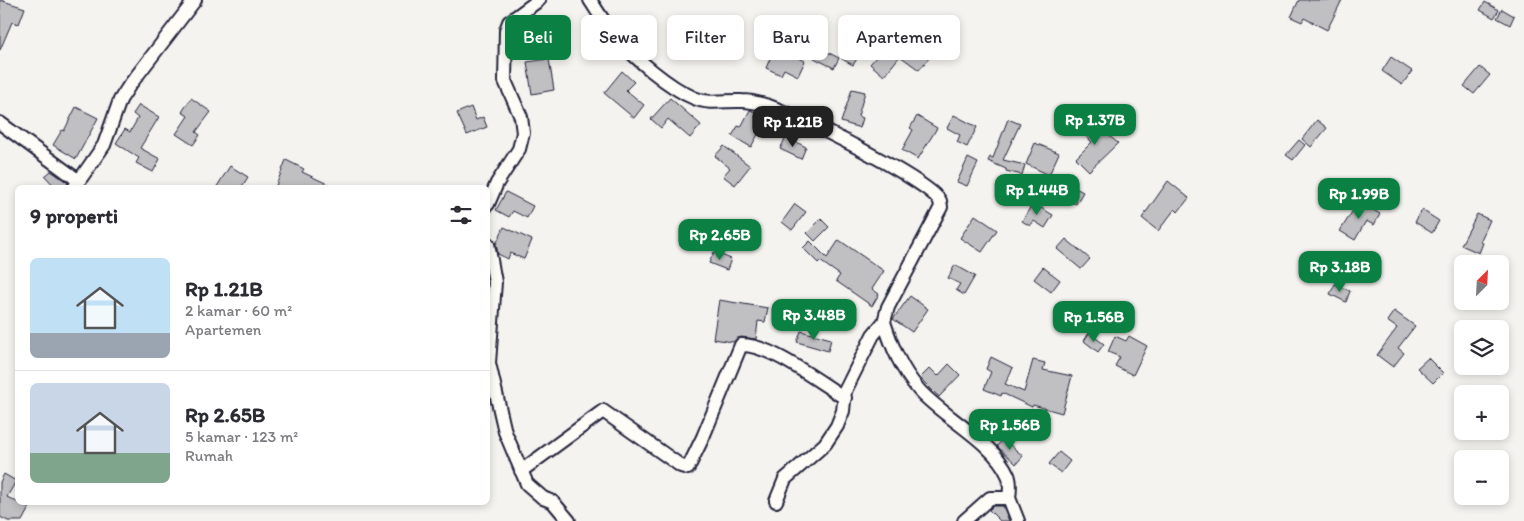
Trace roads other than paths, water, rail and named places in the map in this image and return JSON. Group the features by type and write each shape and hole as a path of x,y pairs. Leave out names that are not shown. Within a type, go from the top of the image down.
{"street":[{"path":"0,123 77,184 104,145 120,100 195,0"},
{"path":"490,199 497,183 519,149 524,133 521,117 505,81 506,30 509,22 539,0"},
{"path":"590,0 616,37 657,74 691,97 704,102 743,100 767,106 796,117 892,167 938,197 941,207 888,307 884,322 873,334 864,350 845,391 841,417 830,438 785,479 776,501"},
{"path":"490,255 495,282 490,350"},
{"path":"884,322 892,349 910,379 920,391 993,455 1008,475 1010,486 1009,498 1018,521"},
{"path":"521,471 603,411 681,466 688,468 704,437 741,345 752,345 771,352 845,398"},
{"path":"490,367 505,432 521,471 528,484 543,498 553,502 569,521"},
{"path":"964,521 990,498 1009,498"}]}
